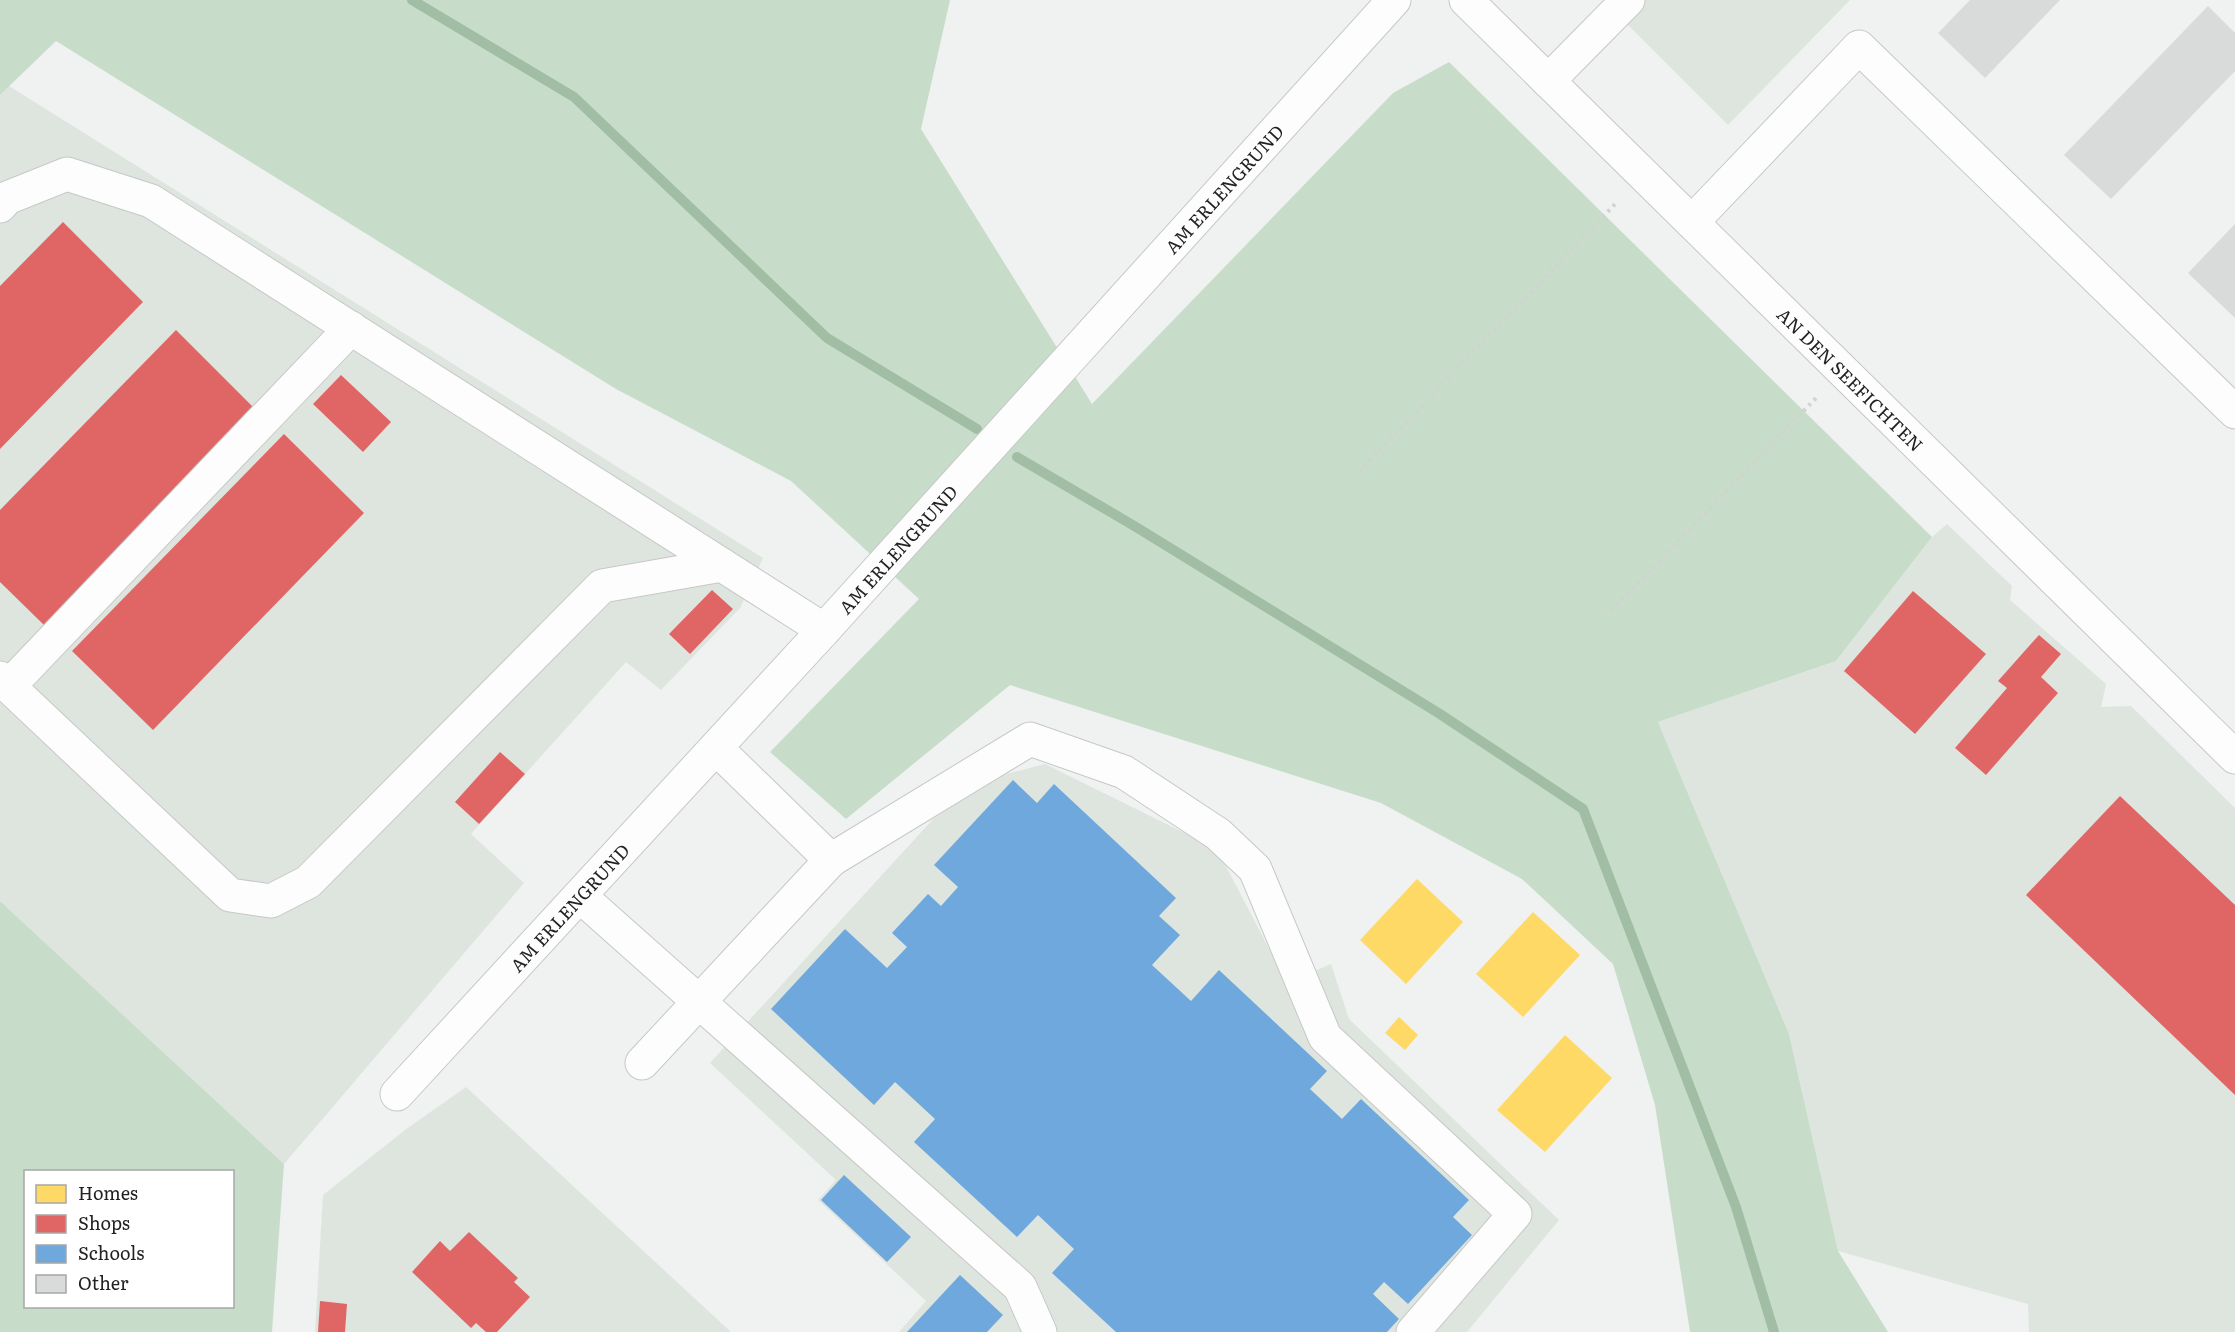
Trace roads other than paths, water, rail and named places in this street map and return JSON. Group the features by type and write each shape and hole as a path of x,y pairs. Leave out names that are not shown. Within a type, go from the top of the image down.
{"street":[{"name":"AM ERLENGRUND","path":"397,1094 824,630 1394,0"},
{"name":"AN DEN SEEFICHTEN","path":"1466,0 2235,757"},
{"path":"1548,81 1628,0"},
{"path":"1692,222 1859,47 2235,412"},
{"path":"0,206 8,198 67,174 151,201 824,630"},
{"path":"351,328 4,682 231,895 271,901 308,882 602,586 722,565"},
{"path":"642,1063 831,860 1030,739 1124,772 1218,834 1255,869 1325,1037 1515,1214 1413,1332"},
{"path":"716,748 831,860"},
{"path":"580,896 1020,1287 1040,1332"}],"waterway":[{"path":"412,0 574,97 827,338 977,429"},
{"path":"1017,457 1136,527 1440,714 1583,809 1736,1207 1774,1332"}]}
